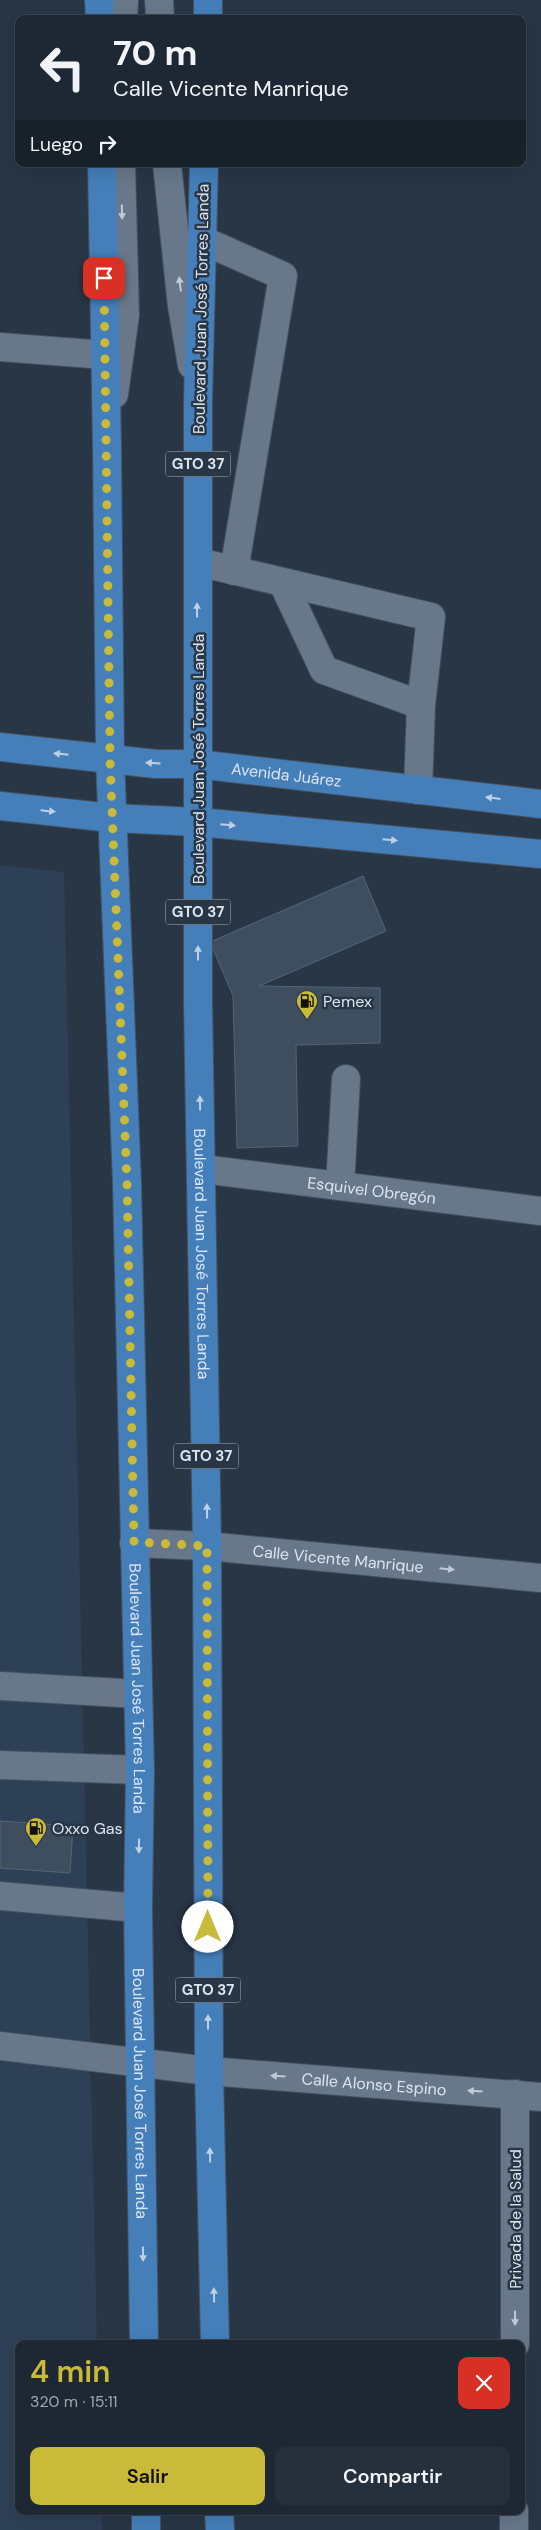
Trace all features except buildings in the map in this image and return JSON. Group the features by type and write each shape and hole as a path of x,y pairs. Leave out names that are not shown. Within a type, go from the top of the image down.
{"main road":[{"path":"99,0 100,15"},
{"path":"208,0 208,15"},
{"name":"Boulevard Juan José Torres Landa","path":"102,167 110,759 127,1183 140,1770 138,1908 144,2340"},
{"name":"Boulevard Juan José Torres Landa","path":"204,167 198,402 198,1002 207,1546 208,2071 215,2340"},
{"name":"Avenida Juárez","path":"0,747 156,764 197,764 541,804"},
{"path":"0,806 112,818 198,822 541,854"},
{"path":"146,2515 146,2530"},
{"path":"219,2515 220,2530"}],"street":[{"path":"123,15 124,0"},
{"path":"159,0 160,15"},
{"path":"107,447 125,316 121,167"},
{"path":"167,167 182,306 198,402"},
{"path":"202,240 283,276 234,571"},
{"path":"0,348 105,355"},
{"path":"198,562 430,617 421,705 418,790"},
{"path":"283,583 324,670 421,705"},
{"path":"340,1186 346,1079"},
{"name":"Esquivel Obregón","path":"202,1169 541,1210"},
{"name":"Calle Vicente Manrique","path":"134,1542 207,1546 541,1578"},
{"path":"0,1686 138,1694"},
{"path":"0,1765 140,1770"},
{"path":"0,1896 138,1908"},
{"name":"Calle Alonso Espino","path":"0,2046 208,2071 528,2095"},
{"name":"Privada de la Salud","path":"515,2340 528,2095"},
{"path":"514,2515 514,2530"}],"shaded area":[{"path":"0,865 64,872 97,2340 15,2340 15,2515 101,2515 102,2530 0,2530"}],"place":[{"name":"Pemex","path":"307,1020"},
{"name":"Oxxo Gas","path":"36,1847"}],"route":[{"path":"104,278 110,759 127,1183 134,1542 207,1546 208,1927"}]}
